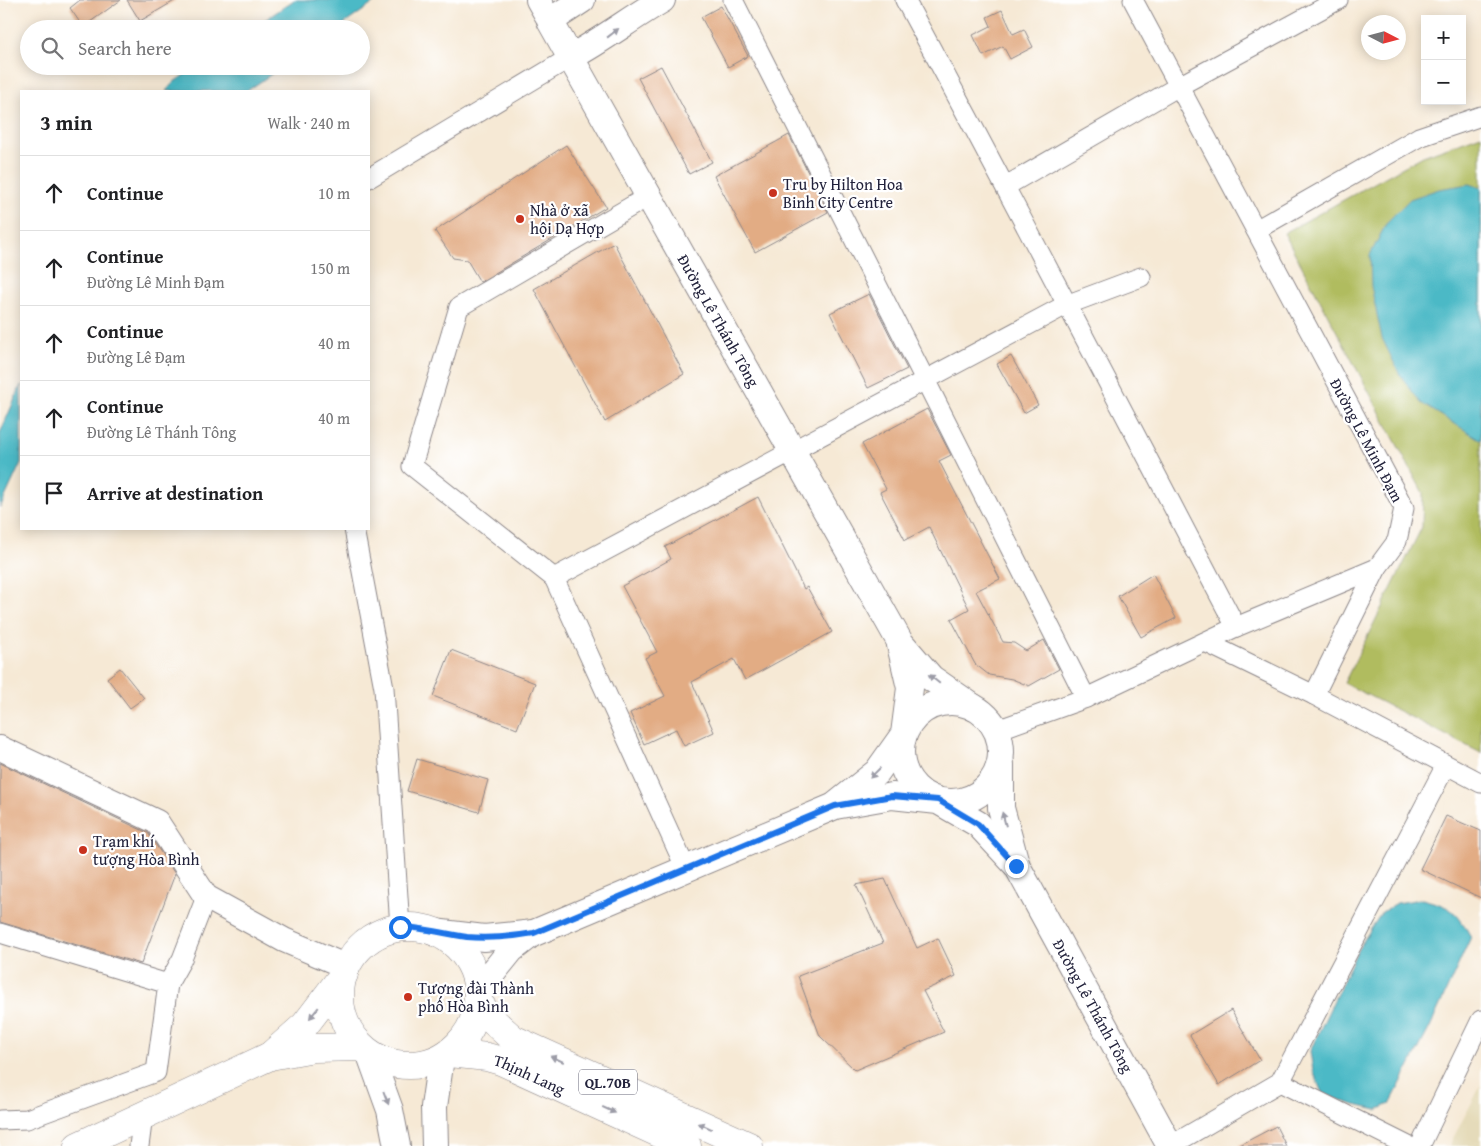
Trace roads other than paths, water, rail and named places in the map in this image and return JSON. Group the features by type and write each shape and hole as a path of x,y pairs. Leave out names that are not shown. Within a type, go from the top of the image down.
{"main road":[{"path":"544,11 582,0"},
{"path":"571,57 606,38 632,18 662,0"},
{"name":"Đường Lê Thánh Tông","path":"544,11 900,642 931,678 973,707"},
{"name":"Đường Lê Thánh Tông","path":"900,642 910,688 904,734"},
{"path":"78,1146 270,1056 314,1048 365,1050 385,1062 404,1066 423,1064 445,1055 469,1031 478,996 512,950 534,933 835,806 892,796 954,803 977,794 984,790 995,778 1001,762 1001,746 997,730 987,716 973,707 957,702 941,703 925,709 913,720 877,772 835,806"},
{"path":"904,734 901,751 904,768 911,782 923,794 938,800"},
{"name":"Đường Lê Thánh Tông","path":"1001,762 1001,808 1016,866"},
{"name":"Đường Lê Thánh Tông","path":"938,800 978,824 1016,866 1170,1146"},
{"path":"270,1056 305,1025 356,952 368,940 378,934 400,927 418,927 434,932 484,938 534,933"},
{"path":"434,932 451,941 464,955 474,972 478,996"},
{"path":"345,970 340,994 342,1013 350,1032 365,1050 390,1110 397,1146"},
{"name":"Thịnh Lang","path":"478,996 492,1020 513,1039 749,1146"},
{"path":"435,1146 434,1107 445,1055"},
{"name":"Thịnh Lang","path":"445,1055 487,1056 501,1061 687,1146"}],"street":[{"path":"733,0 1086,698"},
{"path":"905,0 1006,186 1066,305 1236,627"},
{"name":"Đường Lê Minh Đạm","path":"1133,0 1404,508 1397,541 1377,568 1314,695"},
{"path":"1006,186 1179,86 1338,0"},
{"path":"370,177 571,57"},
{"path":"1256,230 1419,137 1481,116"},
{"path":"649,196 459,307 412,466 554,578 686,869"},
{"path":"554,578 1066,305 1141,277"},
{"path":"354,530 384,688 400,927"},
{"path":"997,730 1086,698 1236,627 1377,568"},
{"path":"1205,642 1314,695 1481,783"},
{"path":"0,748 157,822 206,897 284,940 345,970"},
{"path":"1170,1146 1280,1082 1446,765"},
{"path":"0,1120 27,1119 156,1072 168,984 182,959 206,897"},
{"path":"0,934 168,984"},
{"path":"1420,1146 1481,1020"},
{"path":"1280,1082 1408,1146"},
{"path":"139,1146 143,1116"}],"water":[{"path":"294,0 378,0 350,20 265,20"},
{"path":"184,75 270,75 248,90 167,90"},
{"path":"1470,184 1481,188 1481,440 1421,403 1400,375 1382,338 1371,286 1370,255 1387,222 1410,199 1439,189"},
{"path":"20,387 20,465 0,508 0,433"},
{"path":"1422,899 1447,907 1457,915 1471,937 1430,1027 1390,1104 1377,1110 1351,1104 1322,1093 1313,1071 1310,1051 1358,949 1382,912 1397,903"}],"place":[{"name":"Tru by Hilton Hoa Binh City Centre","path":"773,193"},
{"name":"Nhà ở xã hội Dạ Hợp","path":"520,219"},
{"name":"Trạm khí tượng Hòa Bình","path":"83,850"},
{"name":"Tượng đài Thành phố Hòa Bình","path":"408,997"}]}
